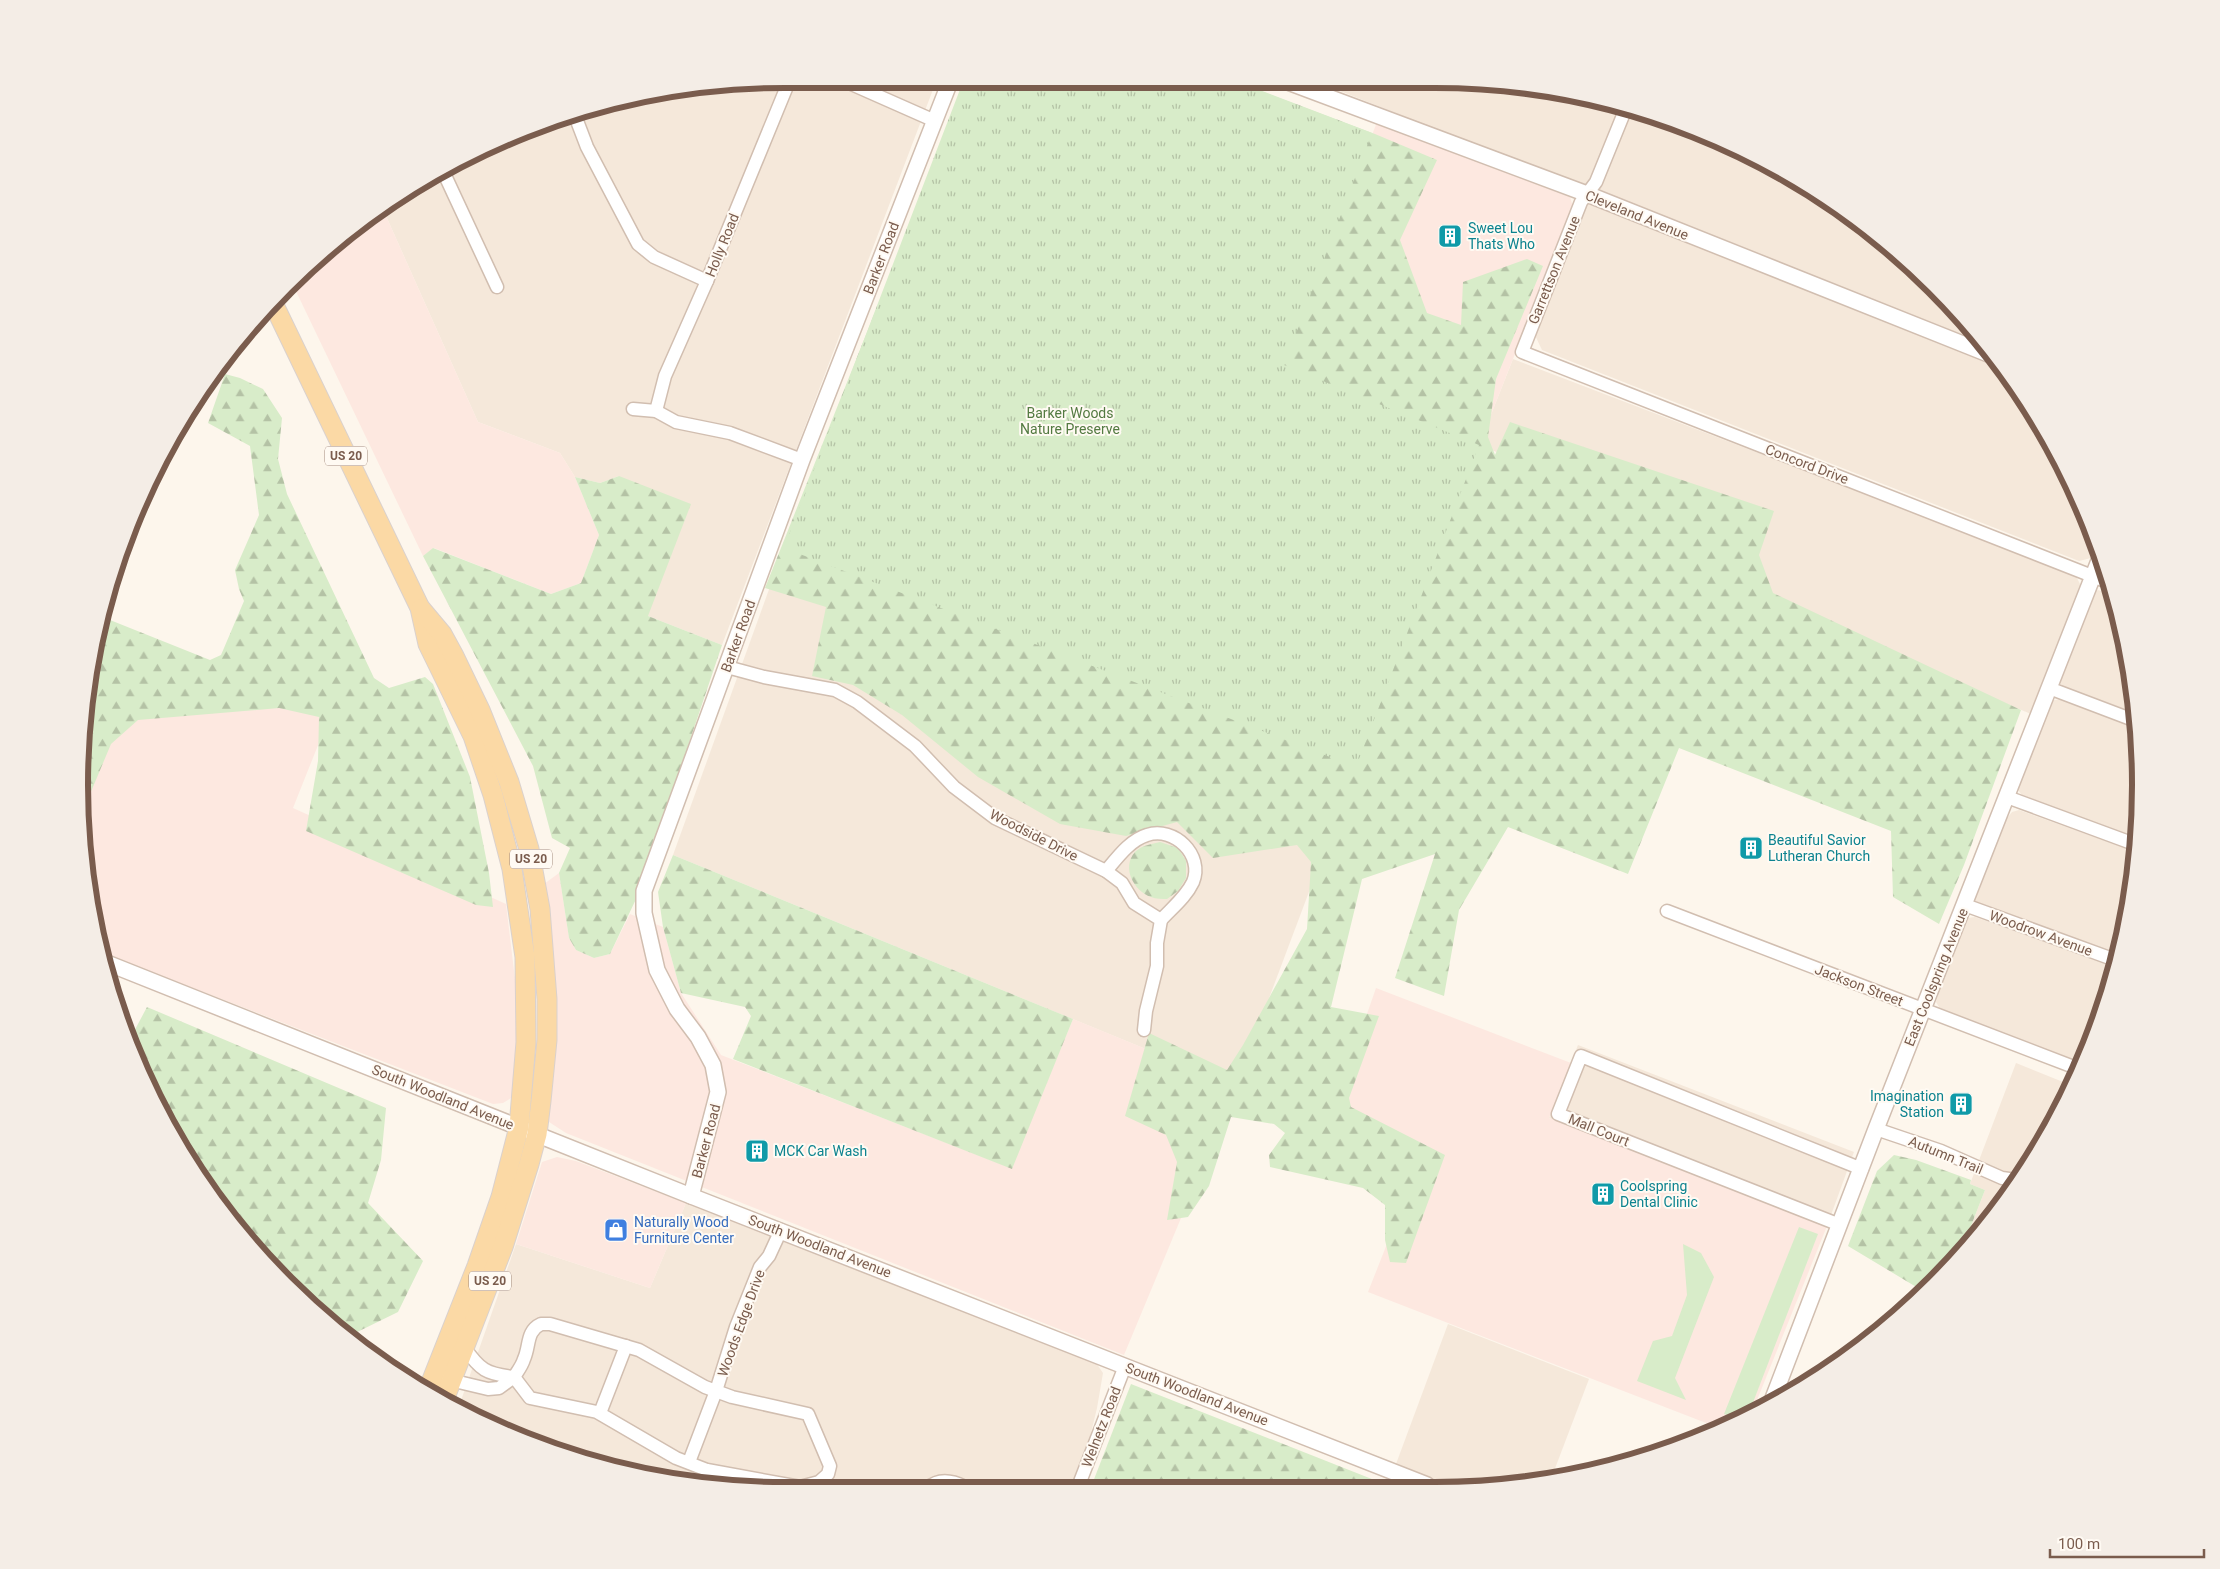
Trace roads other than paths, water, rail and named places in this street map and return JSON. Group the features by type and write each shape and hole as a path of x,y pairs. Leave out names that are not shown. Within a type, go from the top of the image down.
{"main road":[{"name":"US 20","path":"276,309 420,608 442,634 480,710 509,782 530,850 540,910 547,999 547,1040 528,1130 519,1200 447,1394"},
{"name":"US 20","path":"431,1382 528,1130"}],"street":[{"name":"Holly Road","path":"656,411 665,376 707,281 786,88"},
{"path":"860,88 934,121"},
{"name":"Barker Road","path":"691,1196 718,1092 713,1064 698,1037 677,1009 658,970 644,913 644,891 802,460 947,88"},
{"name":"Cleveland Avenue","path":"1304,88 1587,194 1981,352"},
{"name":"Garrettson Avenue","path":"1522,352 1581,202 1596,182 1624,113"},
{"path":"576,119 587,147 638,244 654,257 707,281"},
{"path":"445,176 497,287"},
{"name":"Concord Drive","path":"1522,352 2102,580"},
{"path":"633,409 656,411 676,422 730,433 802,460"},
{"name":"East Coolspring Avenue","path":"1776,1393 1876,1129 2097,565"},
{"name":"Woodside Drive","path":"727,667 764,677 835,690 857,702 915,746 954,787 995,818 1106,870 1122,883 1134,903 1161,920"},
{"path":"2048,688 2129,718"},
{"path":"2007,797 2130,842"},
{"path":"1106,870 1133,843 1146,835 1156,833 1178,838 1189,849 1196,869 1194,880 1187,894 1161,920 1157,943 1157,966 1146,1011 1144,1030"},
{"name":"Woodrow Avenue","path":"1964,905 2110,958"},
{"name":"Jackson Street","path":"1667,911 2072,1066"},
{"name":"South Woodland Avenue","path":"111,965 691,1196 1419,1482"},
{"name":"Mall Court","path":"1840,1225 1558,1114 1581,1056 1862,1169"},
{"name":"Autumn Trail","path":"1876,1129 1941,1151 2002,1178 2010,1179"},
{"name":"Woods Edge Drive","path":"689,1462 716,1391 736,1327 760,1267 769,1256 781,1230"},
{"name":"Woods Edge Drive","path":"769,1481 707,1470 676,1458 600,1413 530,1398 514,1377 525,1358 530,1334 534,1327 541,1324 550,1324 626,1346 656,1359 705,1387 732,1397 808,1414 830,1466 828,1474 819,1482"},
{"path":"600,1413 626,1346"},
{"path":"464,1347 476,1365 485,1371 514,1377"},
{"name":"Welnetz Road","path":"1080,1482 1125,1366"},
{"path":"431,1382 452,1381 488,1389 499,1388 514,1377"}],"place":[{"name":"Sweet Lou Thats Who","path":"1450,236"},
{"name":"Beautiful Savior Lutheran Church","path":"1751,848"},
{"name":"Imagination Station","path":"1961,1104"},
{"name":"MCK Car Wash","path":"757,1151"},
{"name":"Coolspring Dental Clinic","path":"1603,1194"},
{"name":"Naturally Wood Furniture Center","path":"616,1230"}],"park label":[{"name":"Barker Woods Nature Preserve","path":"1070,422"}]}
